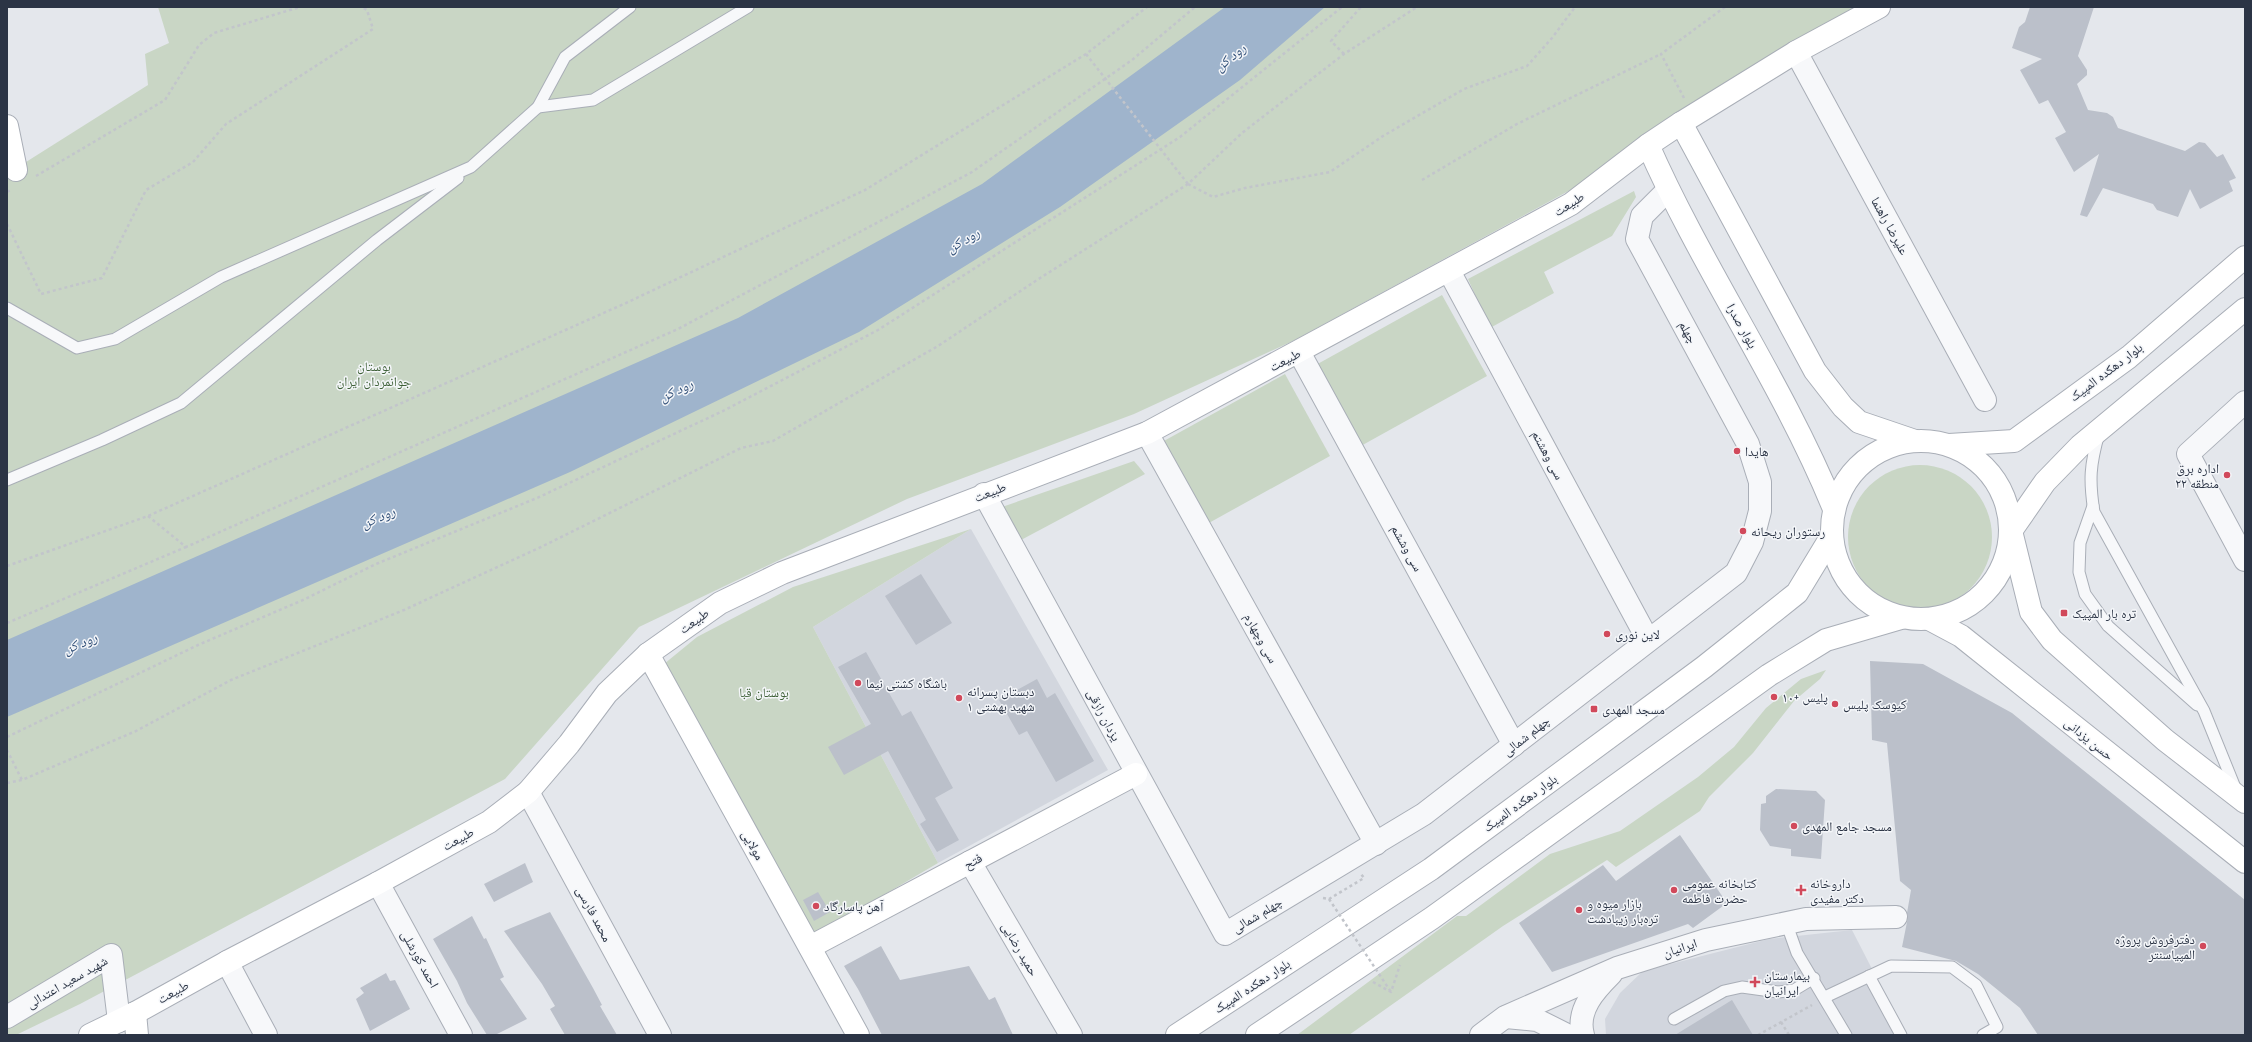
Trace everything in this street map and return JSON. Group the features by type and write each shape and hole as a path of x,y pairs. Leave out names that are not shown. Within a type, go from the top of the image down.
{"street":[{"name":"طبیعت","path":"92,1035 378,883 489,822 528,792 569,744 607,693 648,654 720,603 782,572 1147,433 1571,204 1648,145 1687,119 1796,52 1879,7"},
{"name":"علیرضا راهنما","path":"1796,52 1985,400"},
{"path":"1687,119 1815,371 1843,406 1859,422 1914,441"},
{"path":"7,126 18,178"},
{"name":"بلوار صدرا","path":"1648,145 1668,190 1805,442 1834,509"},
{"name":"چهلم","path":"1668,190 1642,216 1637,239 1748,444 1760,482"},
{"name":"بلوار دهکده المپیک","path":"1949,445 2014,441 2129,357 2245,257"},
{"name":"سی وهشتم","path":"1449,271 1648,640"},
{"path":"2242,800 2165,740 2052,640 2031,612 2011,531 2007,503 1994,478 1974,458 1949,445 1932,441 1914,441 1887,447 1863,462 1845,483 1834,509 1831,537 1838,565 1853,589 1875,607 1901,618 1931,620 1956,614 1979,600 1996,581 2008,557 2011,531 2045,482 2080,446 2245,309"},
{"name":"سی وششم","path":"1299,352 1514,745"},
{"path":"2245,402 2188,454 2245,560"},
{"name":"سی وچهارم","path":"1147,433 1376,844"},
{"name":"چهلم شمالی","path":"1225,934 1424,814 1736,573 1752,542 1760,511 1760,482"},
{"name":"یزدان رازقی","path":"984,494 1225,934"},
{"name":"بلوار دهکده المپیک","path":"1177,1035 1430,869 1704,667 1797,593 1831,537"},
{"path":"1257,1035 1432,918 1769,675 1826,640 1901,618"},
{"name":"حسن یزدانی","path":"1931,620 1961,636 2245,862"},
{"name":"مولایی","path":"648,654 858,1035"},
{"name":"فتح","path":"810,947 1136,774"},
{"name":"محمد فارسی","path":"528,792 660,1035"},
{"name":"حمید رضایی","path":"970,862 1071,1035"},
{"name":"احمد کورشلی","path":"378,883 461,1035"},
{"name":"ایرانیان","path":"1481,1035 1506,1016 1617,968 1706,940 1806,919 1896,917"},
{"name":"شهید سعید اعتدالی","path":"7,1017 111,955 127,1017"},
{"path":"227,962 266,1035"},
{"path":"1583,1035 1581,1027 1586,1004 1596,989 1617,968"},
{"path":"1506,1016 1537,1020 1567,1035"},
{"path":"127,1017 137,1035"}],"lane":[{"path":"7,480 102,440 181,403 377,240 471,167 538,107 565,57 630,7"},
{"path":"538,107 593,100 748,7"},
{"path":"7,308 77,348 116,339 221,277 471,167"},
{"path":"2100,429 2091,461 2090,486 2094,512 2204,711 2242,800"},
{"path":"2093,506 2080,543 2079,572 2084,594 2108,626 2204,711"},
{"path":"1786,922 1797,953 1814,978 1846,1035"},
{"path":"1825,997 1891,966 1952,967 1976,985 1997,1027 1983,1035"},
{"path":"1869,976 1901,1035"},
{"path":"1674,1019 1724,991 1742,987 1778,992 1794,990 1814,978"}],"path":[{"path":"7,192 18,178 165,100 199,45 214,33 300,7"},
{"path":"7,224 41,294 102,278 146,190 193,162 226,124 372,29 367,10 362,7"},
{"path":"7,566 148,516 626,302 865,190 1086,54 1147,7"},
{"path":"7,623 186,547 678,328 965,176 1132,60 1195,7"},
{"path":"7,737 198,645 303,600 376,564 551,491 723,411 878,330 1180,137 1342,7"},
{"path":"1344,54 1331,42 1361,7"},
{"path":"7,783 22,780 136,731 231,680 404,610 541,547 741,448 773,441 938,346 1188,184 1242,133 1344,54 1417,7"},
{"path":"1086,54 1188,184 1213,197 1245,188 1330,172 1383,136 1464,89 1527,66 1552,38 1574,7"},
{"path":"1422,180 1517,124 1661,54 1725,7"},
{"path":"1661,54 1687,119"},
{"path":"148,516 186,547"},
{"path":"7,750 22,780"},
{"path":"1364,878 1330,899 1391,992"},
{"path":"1758,1035 1825,997"},
{"path":"1781,1022 1789,1035"}],"shaded area":[{"name":"دبستان پسرانه شهید بهشتی ۱","path":"971,529 1108,770 938,863 813,627"},
{"name":"بیمارستان ایرانیان","path":"1852,930 1906,1035 1606,1035 1605,1019 1620,993 1643,971 1769,939"}],"green space":[{"name":"بوستان جوانمردان ایران","path":"158,7 1864,7 1607,170 1295,340 1134,414 907,499 639,627 505,779 80,1004 16,1035 7,1035 7,174 148,85 145,54 169,43"},
{"path":"1634,191 1636,197 1612,236 1544,272 1554,293 1490,328 1468,279"},
{"path":"1442,295 1487,376 1359,447 1314,366"},
{"path":"1285,374 1330,456 1207,524 1162,442"},
{"path":"1134,461 1145,474 1021,540 1002,507"},
{"path":"1920,465 1941,468 1960,477 1971,486 1980,497 1989,516 1992,537 1989,558 1980,577 1971,588 1960,597 1941,606 1920,609 1899,606 1880,597 1869,588 1860,577 1851,558 1848,537 1851,516 1860,497 1869,486 1880,477 1899,468"},
{"name":"بوستان قبا","path":"971,529 813,627 938,863 814,936 664,664 697,637 793,587"},
{"path":"1826,670 1820,679 1794,701 1753,753 1709,797 1700,811 1616,867 1607,860 1503,926 1349,1035 1297,1035 1457,916 1466,916 1550,854 1620,831 1698,777 1734,747 1766,708 1801,679"}],"water":[{"name":"رود کن","path":"1225,7 1325,7 1240,80 1060,207 859,332 570,472 7,717 7,640 738,318 982,184"}],"building":[{"path":"2030,7 2094,7 2078,56 2087,70 2087,75 2077,84 2088,110 2107,113 2113,117 2118,128 2185,151 2199,142 2205,143 2217,157 2223,154 2236,178 2229,181 2233,191 2200,209 2190,189 2178,217 2157,210 2153,204 2103,188 2087,217 2080,215 2099,154 2074,172 2055,138 2066,132 2048,100 2039,104 2020,70 2042,59 2012,48 2019,27 2025,22"},
{"path":"921,574 952,623 916,645 885,596"},
{"path":"866,652 902,716 911,711 953,788 935,798 959,840 937,852 920,824 926,820 888,751 844,775 828,747 871,724 838,667"},
{"path":"1870,661 1923,664 2012,713 2245,900 2245,1035 2038,1035 2020,1008 1978,974 1956,961 1902,947 1908,917 1907,913 1911,890 1900,881 1887,743 1872,740"},
{"path":"1037,679 1047,698 1055,693 1094,761 1056,782 1027,731 1019,735 999,700"},
{"path":"1776,789 1816,791 1825,800 1821,859 1791,856 1791,849 1770,846 1760,830 1761,804 1766,803 1766,796"},
{"path":"1680,835 1727,903 1693,928 1688,924 1552,972 1519,923 1603,865 1616,881"},
{"path":"525,863 533,882 494,902 484,884"},
{"name":"آهن پاسارگاد","path":"818,892 830,912 814,921 803,900"},
{"path":"550,912 593,988 602,1005 600,1006 617,1035 565,1035 550,1009 555,1006 542,984 504,931"},
{"path":"472,916 484,939 486,938 504,977 500,979 527,1019 495,1035 487,1035 467,1003 457,981 433,939"},
{"path":"881,946 900,980 969,966 989,1000 995,997 1013,1035 882,1035 844,966"},
{"path":"386,973 390,981 395,980 410,1009 370,1031 356,999 364,993 360,988"},
{"path":"1732,1000 1753,1035 1675,1035"}],"place":[{"name":"هایدا","path":"1737,451"},
{"name":"اداره برق منطقه ۲۲","path":"2227,475"},
{"name":"رستوران ریحانه","path":"1743,531"},
{"name":"تره بار المپیک","path":"2064,613"},
{"name":"لاین نوری","path":"1607,634"},
{"name":"باشگاه کشتی نیما","path":"858,683"},
{"name":"پلیس +۱۰","path":"1774,697"},
{"name":"دبستان پسرانه شهید بهشتی ۱","path":"959,698"},
{"name":"کیوسک پلیس","path":"1835,704"},
{"name":"مسجد المهدی","path":"1594,709"},
{"name":"مسجد جامع المهدی","path":"1794,826"},
{"name":"کتابخانه عمومی حضرت فاطمه","path":"1674,890"},
{"name":"داروخانه دکتر مفیدی","path":"1801,890"},
{"name":"آهن پاسارگاد","path":"816,906"},
{"name":"بازار میوه و تره‌بار زیبادشت","path":"1579,910"},
{"name":"دفترفروش پروژه المپیاسنتر","path":"2203,946"},
{"name":"بیمارستان ایرانیان","path":"1755,982"}]}
